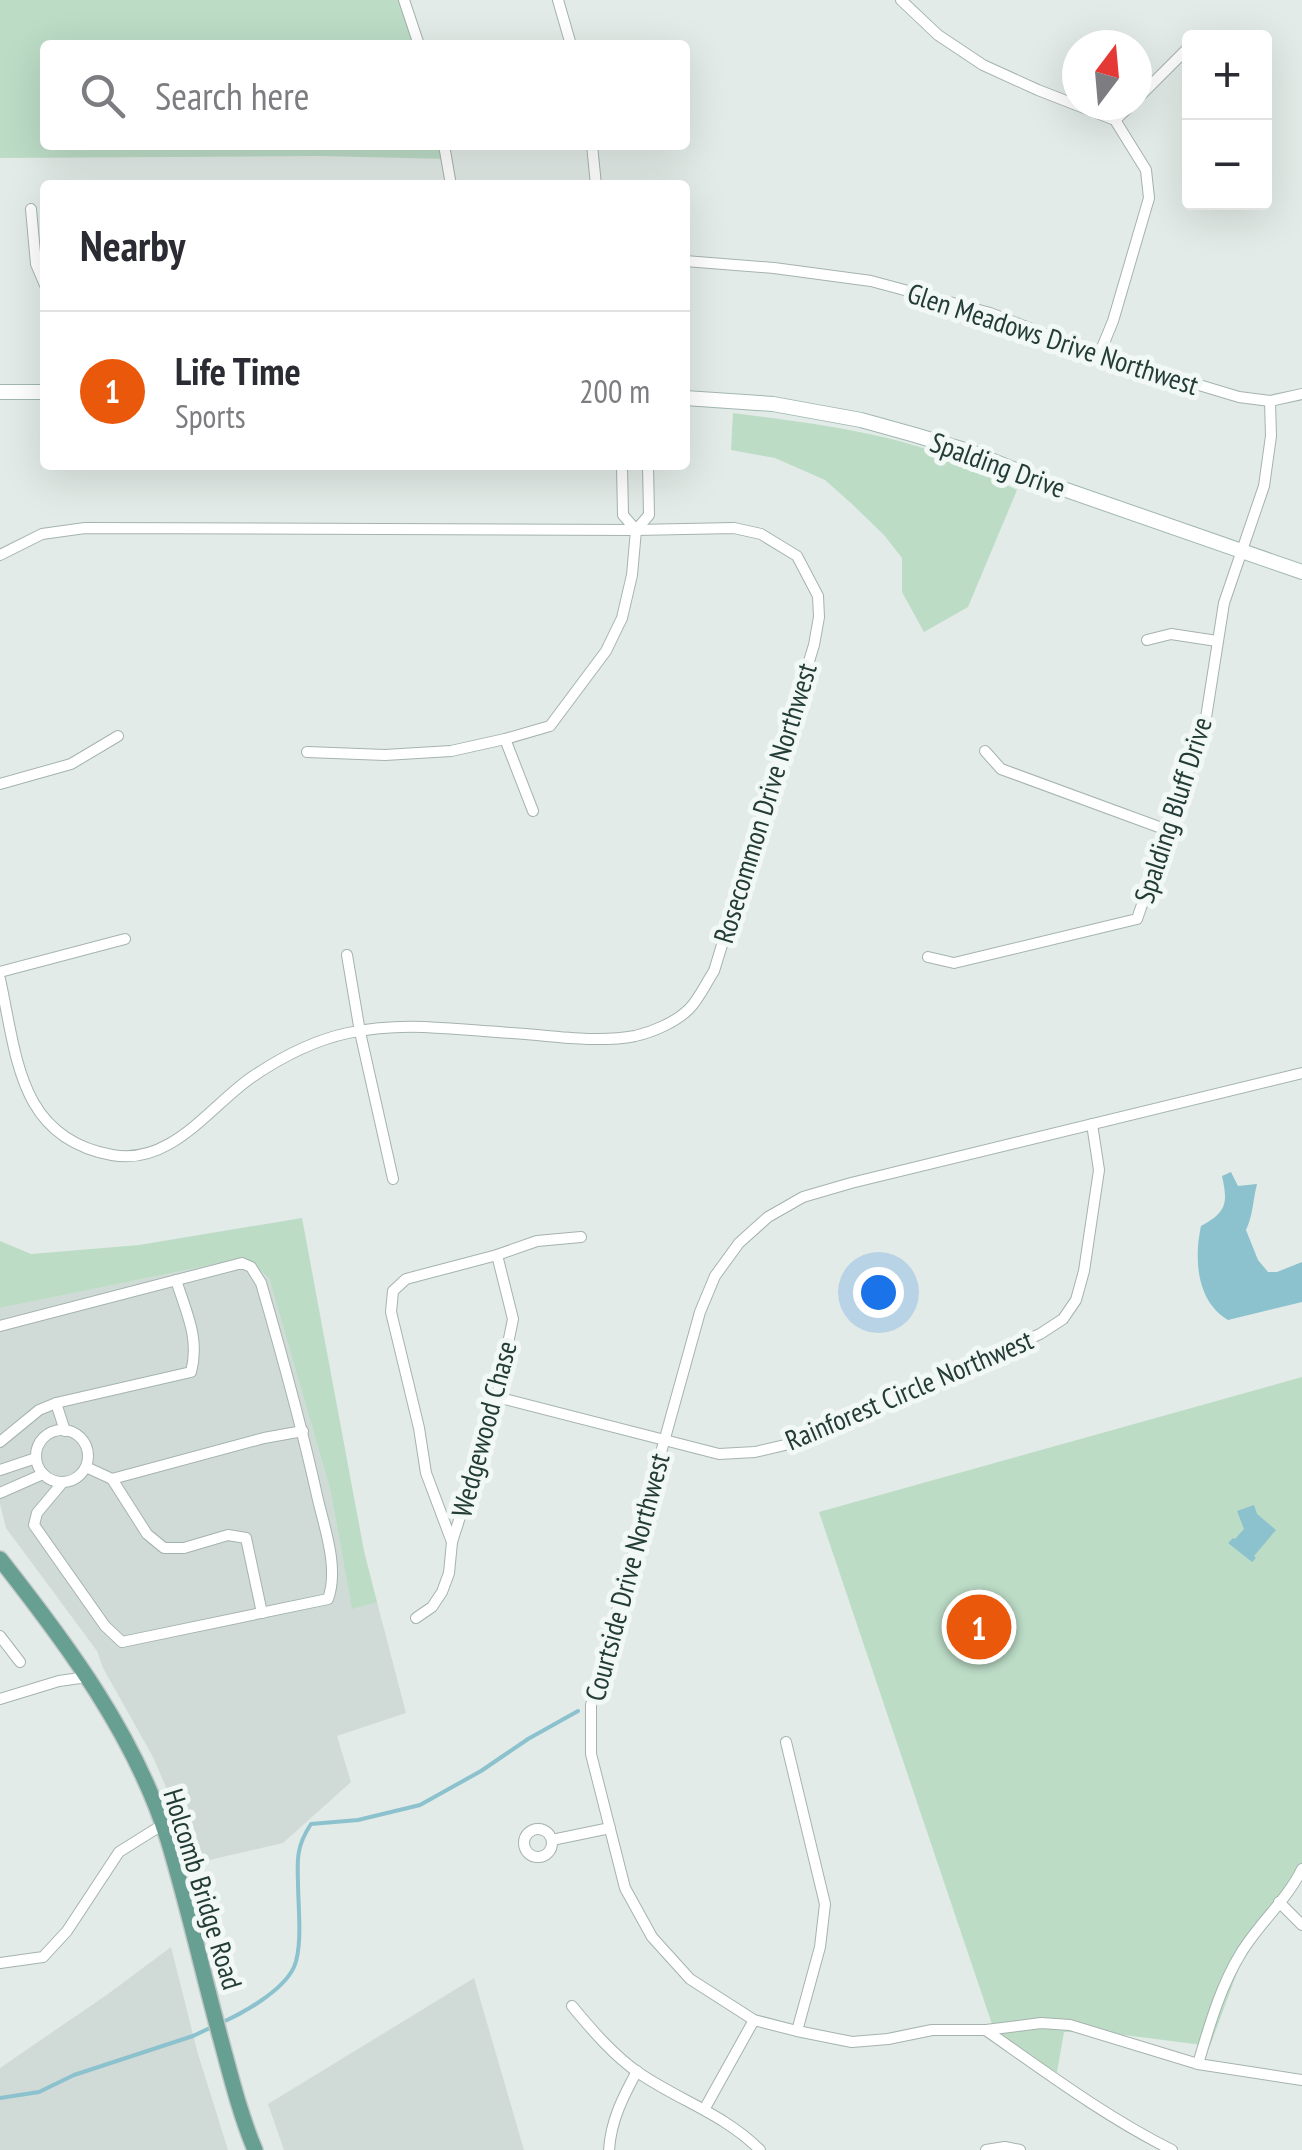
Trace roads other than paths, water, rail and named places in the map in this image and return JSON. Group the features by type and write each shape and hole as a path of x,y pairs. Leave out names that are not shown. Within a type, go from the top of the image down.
{"main road":[{"path":"0,392 40,392"},
{"name":"Spalding Drive","path":"690,398 774,404 916,435 1302,572"},
{"name":"Holcomb Bridge Road","path":"0,1558 88,1677 128,1747 162,1825 244,2124 255,2150"}],"street":[{"path":"404,0 417,40"},
{"path":"558,0 570,40"},
{"path":"901,0 938,35 983,65 1062,99"},
{"path":"1152,84 1182,54"},
{"path":"1099,356 1149,198 1146,170 1115,120"},
{"path":"445,150 450,180"},
{"path":"592,150 596,180"},
{"path":"32,209 40,273"},
{"name":"Glen Meadows Drive Northwest","path":"690,261 871,281 990,314 1099,356 1239,397 1270,401 1302,394"},
{"name":"Spalding Bluff Drive","path":"928,958 954,962 1137,919 1205,724 1224,603 1264,486 1271,436 1270,401"},
{"path":"622,470 623,516 636,530"},
{"path":"307,752 385,755 451,751 550,726 606,651 622,618 633,572 636,530 649,515 648,470"},
{"name":"Rosecommon Drive Northwest","path":"0,555 42,534 85,528 734,528 761,534 797,556 818,596 819,618 714,971 688,1010 659,1028 634,1036 584,1038 420,1027 348,1033 275,1063 250,1079 204,1120 155,1151 136,1158 85,1148 61,1136 34,1108 23,1082 0,976"},
{"path":"1147,640 1171,634 1217,641"},
{"path":"0,784 71,764 118,736"},
{"path":"506,740 532,811"},
{"path":"986,750 1001,769 1167,830"},
{"path":"0,976 125,939"},
{"path":"347,954 393,1180"},
{"name":"Courtside Drive Northwest","path":"1302,1074 803,1196 768,1217 738,1244 716,1276 700,1312 591,1706 590,1745 624,1888 652,1937 690,1979 754,2020 852,2042 932,2030 986,2030 1040,2022 1070,2025 1198,2064 1302,2080"},
{"name":"Rainforest Circle Northwest","path":"497,1397 719,1454 755,1452 786,1444 1040,1334 1062,1319 1076,1300 1084,1272 1099,1170 1092,1124"},
{"path":"452,1542 426,1473 420,1428 392,1312 393,1291 406,1279 537,1241 581,1237"},
{"name":"Wedgewood Chase","path":"416,1618 432,1607 449,1573 452,1542 480,1464 497,1397 513,1318 496,1255"},
{"path":"0,1326 242,1263 250,1267 261,1283 304,1431 326,1534 331,1590 328,1598 122,1642 106,1626 34,1525 37,1513 63,1482"},
{"path":"0,1442 39,1410 56,1403 191,1372 194,1338 176,1280"},
{"path":"56,1403 65,1430"},
{"path":"65,1430 80,1437 88,1459 76,1478 56,1482 43,1474 36,1458 37,1449 48,1435 65,1430"},
{"path":"112,1479 304,1431"},
{"path":"0,1470 36,1458"},
{"path":"86,1467 112,1479 148,1534 164,1548 184,1548 228,1536 246,1538 262,1612"},
{"path":"0,1493 43,1474"},
{"path":"0,1636 20,1662"},
{"path":"0,1699 88,1677"},
{"path":"786,1742 825,1904 820,1947 797,2032"},
{"path":"0,1963 44,1957 68,1931 119,1852 162,1825"},
{"path":"552,1840 610,1828"},
{"path":"1198,2064 1216,2005 1241,1954 1295,1884 1302,1869"},
{"path":"1279,1902 1302,1925"},
{"path":"572,2006 636,2072 705,2108 760,2150"},
{"path":"705,2108 754,2020"},
{"path":"986,2030 1132,2130 1172,2150"},
{"path":"609,2150 613,2120 636,2072"},
{"path":"986,2150 1020,2150"}],"water":[{"path":"1231,1172 1238,1186 1257,1184 1246,1230 1258,1260 1268,1272 1302,1262 1302,1302 1228,1320 1209,1302 1198,1265 1201,1226 1224,1206 1222,1176"},
{"path":"1254,1505 1257,1514 1276,1530 1252,1562 1228,1543 1244,1529 1237,1511"}],"waterway":[{"path":"221,2023 272,1993 294,1967 299,1937 298,1859 311,1824 358,1820 420,1805 578,1711"},
{"path":"0,2098 39,2092 74,2075 212,2027"}],"place":[{"name":"Life Time","path":"979,1627"}]}
